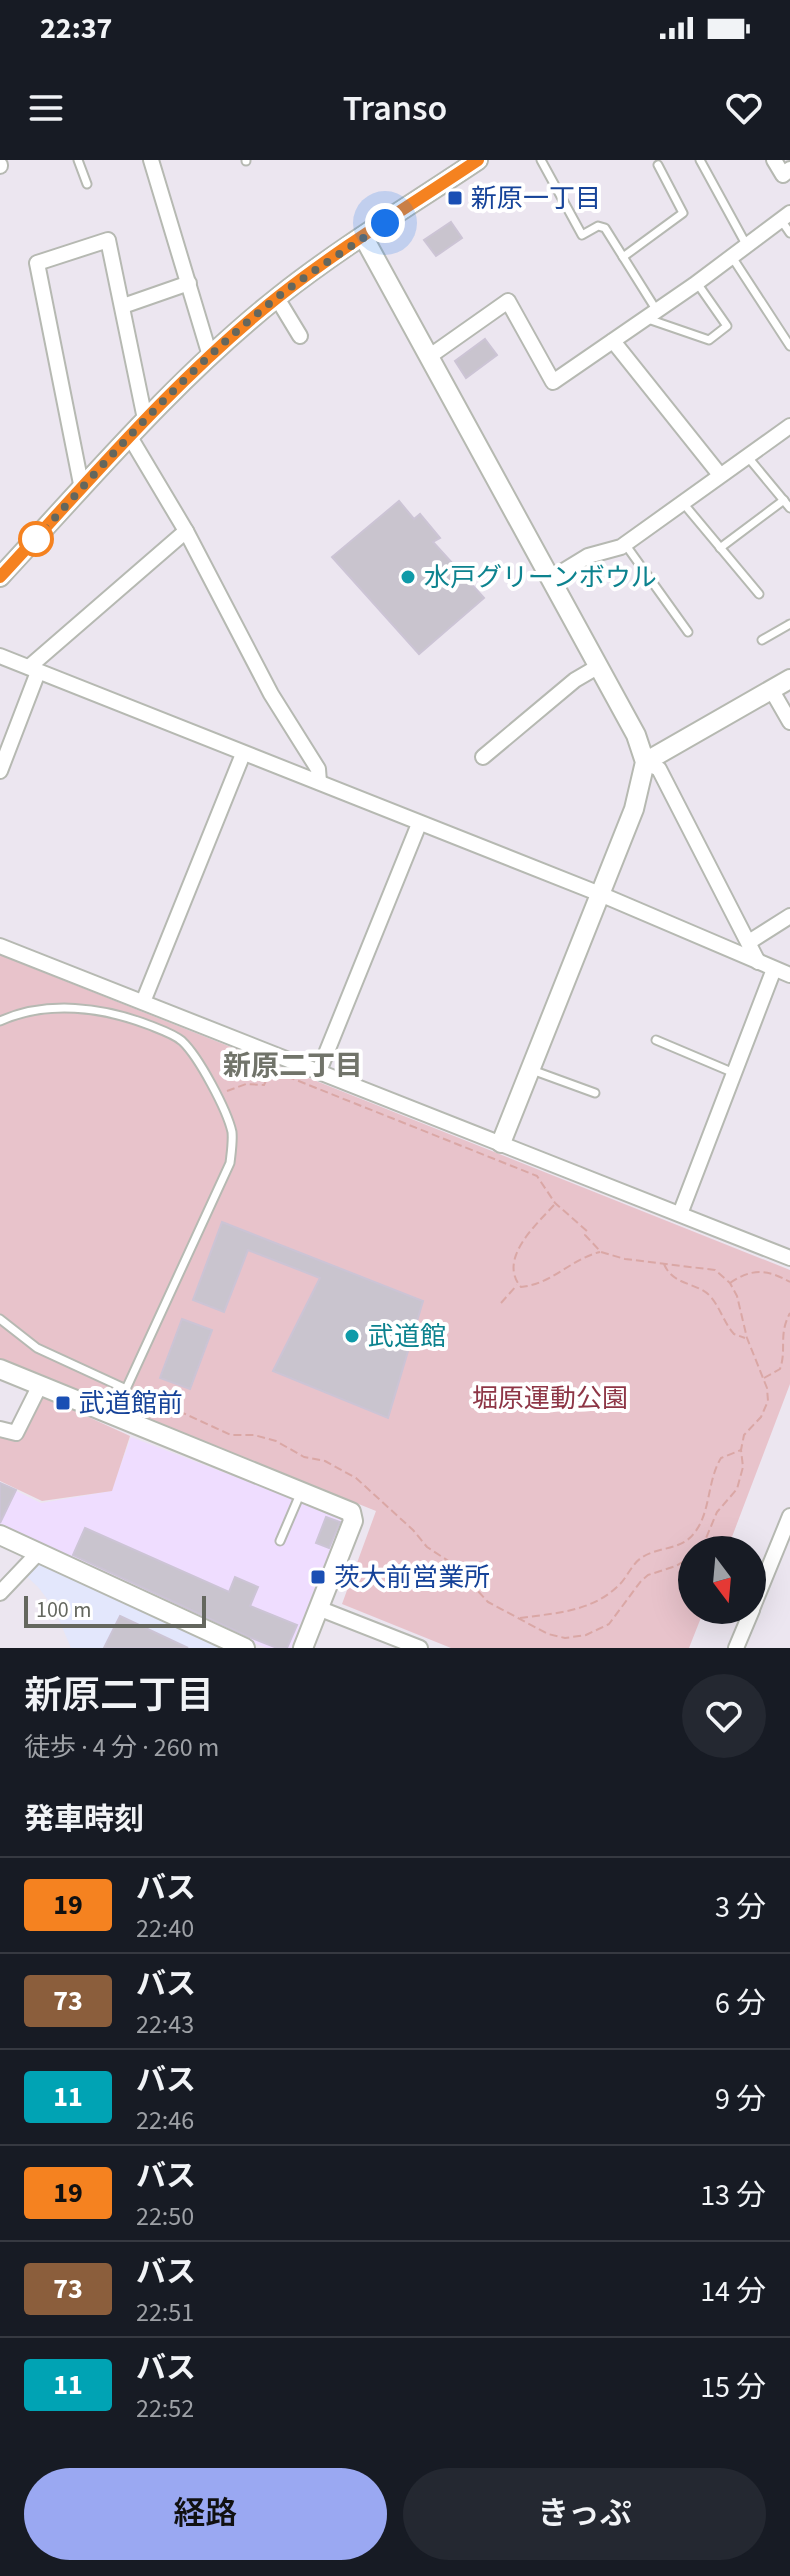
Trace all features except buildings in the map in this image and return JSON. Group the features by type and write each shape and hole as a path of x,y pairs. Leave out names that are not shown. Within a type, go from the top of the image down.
{"street":[{"path":"151,160 210,356"},
{"path":"0,577 145,419 210,356 277,298 478,160"},
{"path":"774,160 783,175 790,169"},
{"path":"430,356 508,301 553,382 697,283 786,217"},
{"path":"364,238 552,578 636,735 645,762 634,809 501,1143"},
{"path":"82,489 37,263 108,240 145,419"},
{"path":"123,306 189,283"},
{"path":"277,298 300,336"},
{"path":"613,341 720,475"},
{"path":"552,578 588,556 625,544 790,426"},
{"path":"130,437 186,531 271,694 318,769 319,782"},
{"path":"0,771 33,670 186,531"},
{"path":"0,656 600,894 790,975"},
{"path":"483,757 575,680 599,666"},
{"path":"645,762 790,679"},
{"path":"771,689 790,722"},
{"path":"143,1002 243,754"},
{"path":"645,762 659,769 758,962"},
{"path":"319,1071 419,824"},
{"path":"749,942 790,916"},
{"path":"0,946 790,1258"},
{"path":"680,1214 774,969"},
{"path":"0,1369 349,1511 353,1518 303,1648"},
{"path":"0,1430 16,1433 40,1385"},
{"path":"766,1579 786,1535 790,1516"},
{"path":"0,1535 245,1648"},
{"path":"0,1593 38,1553"},
{"path":"318,1608 420,1648"},
{"path":"736,1648 746,1624"}],"lane":[{"path":"78,160 87,184"},
{"path":"541,160 582,235 598,226 605,228 652,314 709,340 727,326 697,283"},
{"path":"700,160 747,246"},
{"path":"623,257 683,213 658,165"},
{"path":"786,217 790,233"},
{"path":"732,257 790,346"},
{"path":"747,456 790,508"},
{"path":"720,548 784,500"},
{"path":"682,502 759,594"},
{"path":"625,544 688,632"},
{"path":"762,640 790,624"},
{"path":"0,1021 14,1015 57,1008 117,1012 182,1041 211,1083 232,1133 230,1163 113,1417"},
{"path":"182,1041 193,1021"},
{"path":"656,1040 734,1073"},
{"path":"530,1069 595,1093"},
{"path":"0,1319 37,1348 126,1389"},
{"path":"280,1541 302,1491"}],"path":[{"path":"216,1095 246,1084 264,1085 271,1070 537,1176 555,1203 587,1231 585,1235 601,1252 625,1259 715,1270 730,1283 737,1296 768,1401 761,1417 744,1435 741,1450 743,1467 737,1489 717,1512 707,1536"},
{"path":"555,1203 519,1246 514,1273 517,1284 530,1286 549,1279 580,1258 601,1252"},
{"path":"664,1264 665,1269 684,1284 710,1296 734,1334 747,1338"},
{"path":"730,1283 749,1271 790,1282"},
{"path":"501,1303 517,1284"},
{"path":"763,1379 780,1369 784,1360 782,1330 790,1313"},
{"path":"126,1389 231,1435 254,1435 276,1441 304,1457 325,1461 356,1478 413,1530 427,1547 453,1564 488,1602 548,1634 565,1638 586,1635 609,1624 641,1581 648,1575 678,1565"},
{"path":"519,1618 588,1606 619,1586 643,1556 687,1541 705,1513 714,1469 721,1458 741,1450"}],"shaded area":[{"path":"131,1437 340,1517 341,1522 291,1648 267,1648 206,1625 0,1528 0,1483 41,1503 111,1491"},
{"path":"36,1560 219,1648 71,1648 54,1608 23,1573"}],"green space":[{"name":"堀原運動公園","path":"0,955 790,1270 790,1384 732,1536 678,1536 678,1624 698,1624 689,1648 451,1648 342,1604 376,1511 0,1360"},
{"path":"38,1394 130,1436 112,1491 42,1501 0,1481 2,1432 18,1435"}],"bus line":[{"name":"19","path":"0,577 145,419 243,326 303,278 478,160"}],"place":[{"name":"新原一丁目","path":"455,198"},
{"name":"水戸グリーンボウル","path":"408,577"},
{"name":"武道館","path":"352,1336"},
{"name":"武道館前","path":"63,1403"},
{"name":"茨大前営業所","path":"318,1577"}],"district":[{"name":"新原二丁目","path":"293,1065"}],"route":[{"path":"36,539 145,419 243,326 303,278 385,223"}]}
